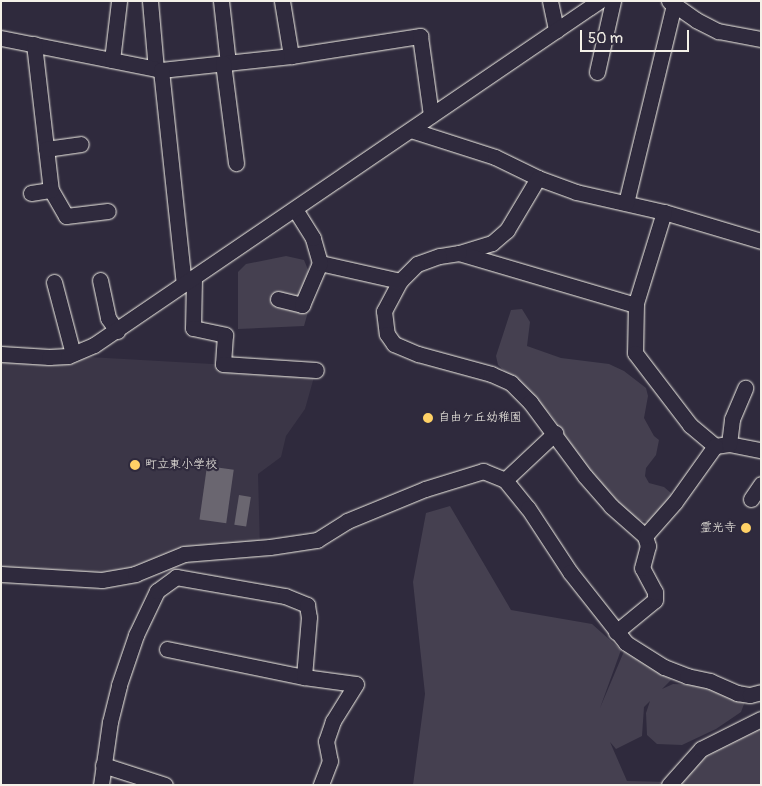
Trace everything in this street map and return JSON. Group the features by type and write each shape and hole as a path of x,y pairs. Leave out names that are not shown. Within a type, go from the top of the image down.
{"street":[{"path":"112,60 119,1"},
{"path":"150,1 189,281 193,328 224,335 223,364 316,370"},
{"path":"221,1 236,163"},
{"path":"282,1 291,56"},
{"path":"550,1 556,30"},
{"path":"3,350 49,357 73,354 94,346 599,1"},
{"path":"597,72 613,1"},
{"path":"626,203 672,3 696,20 718,31 761,39"},
{"path":"1,38 159,69 291,56 420,36 431,115"},
{"path":"34,44 51,190 66,216 108,211"},
{"path":"411,130 495,157 538,178 576,192 664,212 761,241"},
{"path":"46,148 81,144"},
{"path":"538,178 507,230 492,243 459,253 439,256 418,264 400,281 384,311 387,334 394,344 418,354 491,374 511,383 530,402 555,433 585,476 611,506 645,536 648,546 642,568 655,592 655,600 616,632"},
{"path":"31,193 51,190"},
{"path":"278,299 302,305 320,263 313,238 295,209"},
{"path":"664,212 636,305 635,353 690,425 722,445 761,450"},
{"path":"459,253 636,305"},
{"path":"320,263 400,281"},
{"path":"100,280 108,318 116,332"},
{"path":"54,282 73,354"},
{"path":"645,536 722,445 745,388"},
{"path":"504,480 555,433"},
{"path":"1,574 102,580 135,574 184,554 270,547 317,540 347,521 425,489 483,471 504,480 528,508 548,540 616,632 626,642 664,667 687,676 710,681 737,693 750,695 761,692"},
{"path":"751,500 761,484"},
{"path":"184,554 185,576"},
{"path":"101,785 110,722 119,685 148,607 156,592 176,577 185,576 285,596 307,606 309,617 304,677"},
{"path":"167,649 304,677 356,684 333,722 326,742 330,761 321,785"},
{"path":"670,785 701,749 761,718"},
{"path":"103,764 165,785"}],"shaded area":[{"path":"286,256 304,260 315,287 304,326 238,329 238,272 246,264"},
{"path":"522,309 530,322 527,346 561,358 609,364 624,371 646,388 648,396 644,418 654,436 659,440 656,455 646,468 645,476 649,483 664,487 671,493 673,501 652,523 634,519 622,509 612,494 598,482 550,414 498,365 496,356 511,310"},
{"name":"町立東小学校","path":"1,352 316,370 305,409 286,436 281,457 258,474 260,548 184,554 135,574 1,572"},
{"path":"207,466 234,470 226,523 199,519"},
{"path":"239,495 251,497 246,527 234,525"},
{"path":"450,506 511,610 592,624 621,650 600,708 625,649 678,673 662,689 673,684 698,685 746,699 741,712 716,729 682,745 657,744 647,735 646,713 650,701 644,707 642,736 616,749 610,742 627,781 669,782 761,715 761,785 413,785 425,694 413,582 426,513"}],"place":[{"name":"自由ケ丘幼稚園","path":"428,418"},
{"name":"町立東小学校","path":"135,465"},
{"name":"霊光寺","path":"746,528"}]}
